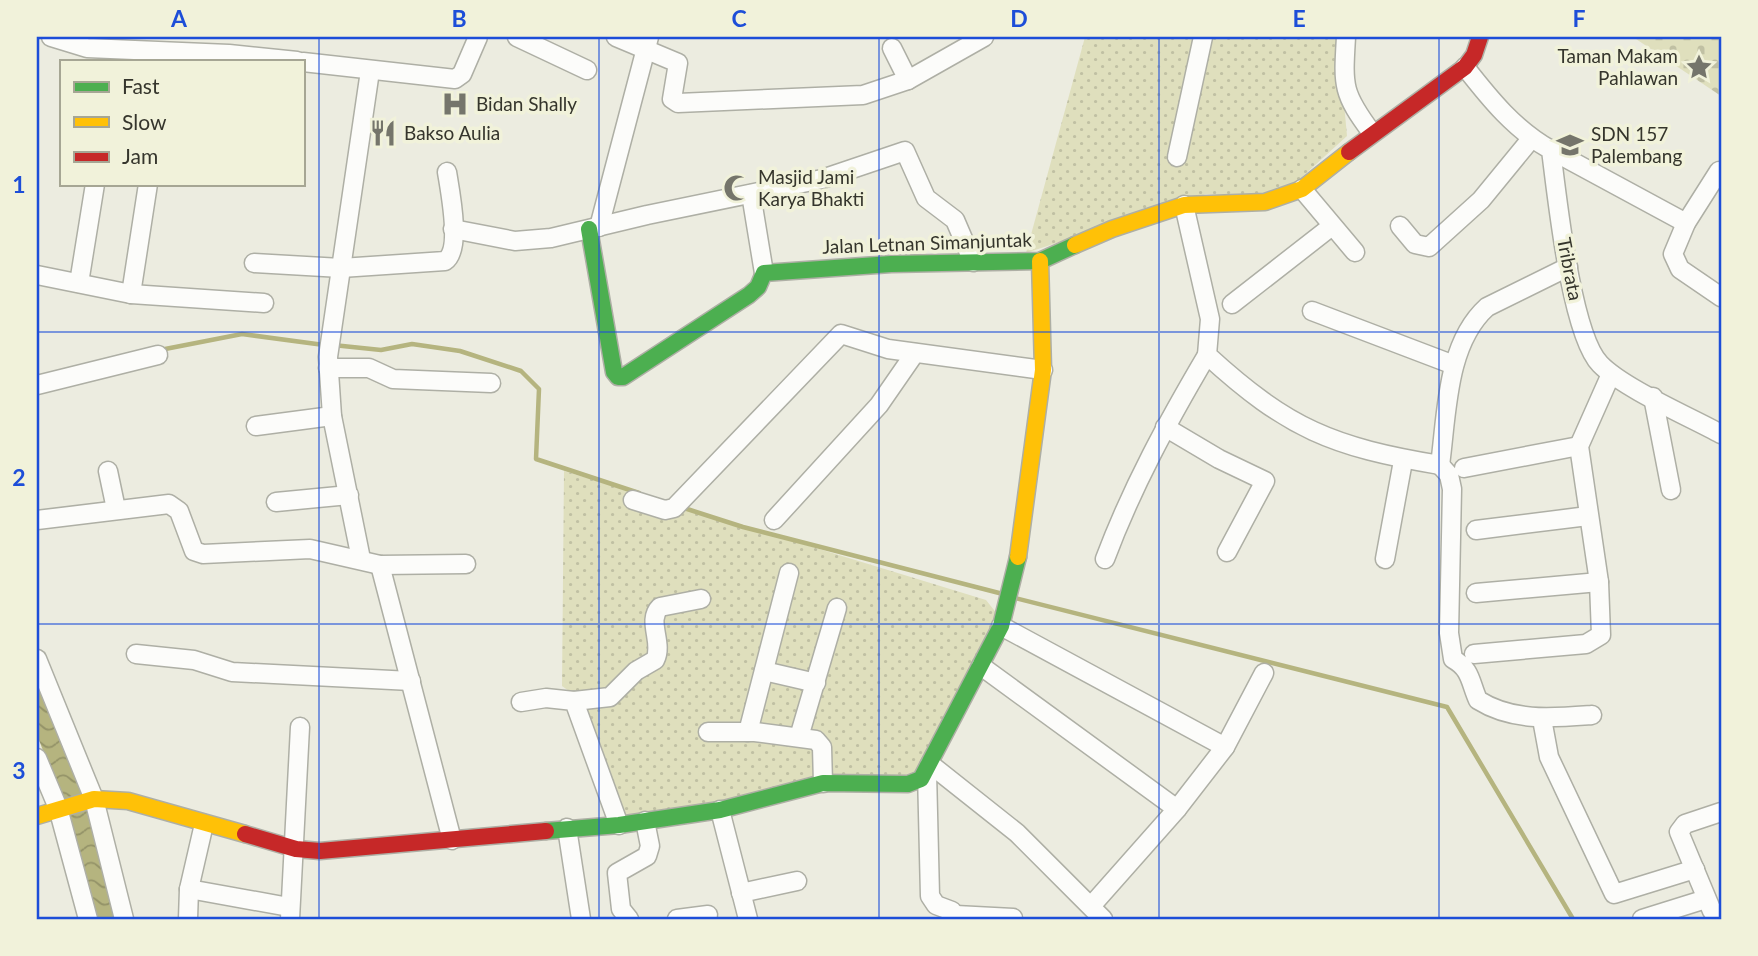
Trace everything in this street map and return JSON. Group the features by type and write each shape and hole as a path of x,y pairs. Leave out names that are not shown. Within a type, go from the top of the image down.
{"street":[{"path":"51,37 116,56 273,60"},
{"path":"304,62 455,79 462,74 478,37"},
{"path":"516,37 587,70"},
{"path":"616,37 646,44 678,63 672,99 676,103 863,95 908,80 984,37"},
{"path":"1177,157 1203,37"},
{"path":"1346,37 1344,86 1353,107 1372,133"},
{"name":"Jalan Letnan Simanjuntak","path":"764,273 1040,261 1112,229 1184,205 1265,202 1302,189 1372,133 1465,67 1474,55 1480,37"},
{"path":"646,44 594,228 614,372 620,377 758,287 764,273 751,194"},
{"path":"892,48 908,80"},
{"path":"1465,67 1503,112 1531,139 1686,223"},
{"path":"361,559 332,416 328,362 370,71"},
{"path":"1400,226 1415,244 1429,247 1481,200 1531,139"},
{"name":"Tribrata","path":"1551,150 1568,267 1586,341 1599,363 1611,374 1721,434"},
{"path":"453,229 526,242 822,179 905,151 926,198 955,220 973,262"},
{"path":"1721,172 1719,171 1686,223 1673,254 1675,264 1721,297"},
{"path":"254,263 341,268 445,261 452,254 453,229 447,172"},
{"path":"79,283 95,186"},
{"path":"131,294 148,186"},
{"path":"1302,189 1355,252"},
{"path":"1105,559 1125,505 1165,427 1207,355 1210,319 1184,205"},
{"path":"1233,304 1332,226"},
{"path":"37,816 90,800 139,803 292,848 320,851 620,825 720,810 823,783 908,784 921,779 1001,626 1013,588 1043,370 1040,261"},
{"path":"1440,466 1454,365 1472,326 1487,307 1568,267"},
{"path":"37,275 131,294 264,303"},
{"path":"1312,311 1454,365"},
{"path":"633,500 665,510 677,504 841,334 874,346 1043,370"},
{"path":"774,520 879,405 915,353"},
{"path":"37,384 158,355"},
{"path":"1207,355 1263,404 1306,430 1342,445 1402,461 1440,466 1449,475 1452,489 1450,652 1471,676 1478,700 1489,706 1542,719 1592,715"},
{"path":"328,362 369,368 393,379 491,383"},
{"path":"1474,654 1586,644 1601,635 1599,582 1579,446 1611,374"},
{"path":"1653,397 1671,490"},
{"path":"256,426 332,416"},
{"path":"1165,427 1219,459 1265,481 1227,552"},
{"path":"1464,468 1579,446"},
{"path":"1385,559 1402,461"},
{"path":"108,471 116,509"},
{"path":"276,502 349,495"},
{"path":"37,520 116,509 175,506 180,510 194,551 203,554 310,549 380,565 466,564"},
{"path":"1476,530 1588,516"},
{"path":"380,565 452,839"},
{"path":"748,732 789,573"},
{"path":"1476,593 1599,582"},
{"path":"521,702 546,698 574,701 610,697 636,671 655,660 658,651 654,617 660,607 701,599"},
{"path":"799,737 837,608"},
{"path":"1001,626 1225,747"},
{"path":"136,654 194,660 232,672 411,681"},
{"path":"37,659 90,800 124,919"},
{"path":"981,666 1177,809"},
{"path":"764,671 817,683"},
{"path":"929,768 1017,833 1098,912 1225,747 1264,673"},
{"path":"574,701 620,825"},
{"path":"1542,719 1549,757 1614,894 1695,869"},
{"path":"189,889 290,913 300,727"},
{"path":"708,732 748,732 799,737 820,743 823,783"},
{"path":"37,758 60,807 88,919"},
{"path":"929,768 930,896 936,905 956,917 1013,918"},
{"path":"720,810 748,919"},
{"path":"1721,812 1680,827 1680,838 1706,899 1715,914 1721,914"},
{"path":"629,919 621,909 617,873 647,856 650,846 646,821"},
{"path":"188,919 189,889 204,824"},
{"path":"567,828 581,919"},
{"path":"741,893 797,881"},
{"path":"1642,919 1706,899"},
{"path":"677,919 708,915"}],"green space":[{"path":"1085,37 1338,37 1347,136 1280,197 1206,194 1026,253"},
{"name":"Taman Makam Pahlawan","path":"1633,37 1721,37 1721,96"},
{"path":"564,471 986,600 1002,620 917,780 627,818 584,702 562,686"}],"water":[{"path":"37,664 87,797 63,802 37,735"},
{"path":"92,809 120,919 94,919 67,813"}],"waterway":[{"path":"160,350 242,334 324,345"},
{"path":"333,345 381,350 412,344 460,351 521,371 539,389 536,459 639,493"},
{"path":"681,507 743,527 1003,594"},
{"path":"1015,598 1447,707 1573,919"}],"traffic: fast":[{"path":"589,229 614,372 618,377 623,377 749,295 758,287 764,273 891,264 1040,261 1075,245"},
{"path":"546,831 619,825 720,810 823,783 908,784 921,779 1001,626 1018,557"}],"traffic: slow":[{"path":"1075,245 1112,229 1184,205 1265,202 1302,189 1349,152"},
{"path":"1018,557 1043,370 1040,261"},
{"path":"37,816 94,799 128,801 245,834"}],"traffic: jam":[{"path":"1349,152 1465,67 1474,55 1480,37"},
{"path":"245,834 296,849 320,851 546,831"}],"place":[{"name":"Taman Makam Pahlawan","path":"1699,67"},
{"name":"Bidan Shally","path":"455,104"},
{"name":"Bakso Aulia","path":"383,133"},
{"name":"SDN 157 Palembang","path":"1570,145"},
{"name":"Masjid Jami Karya Bhakti","path":"737,188"}]}
